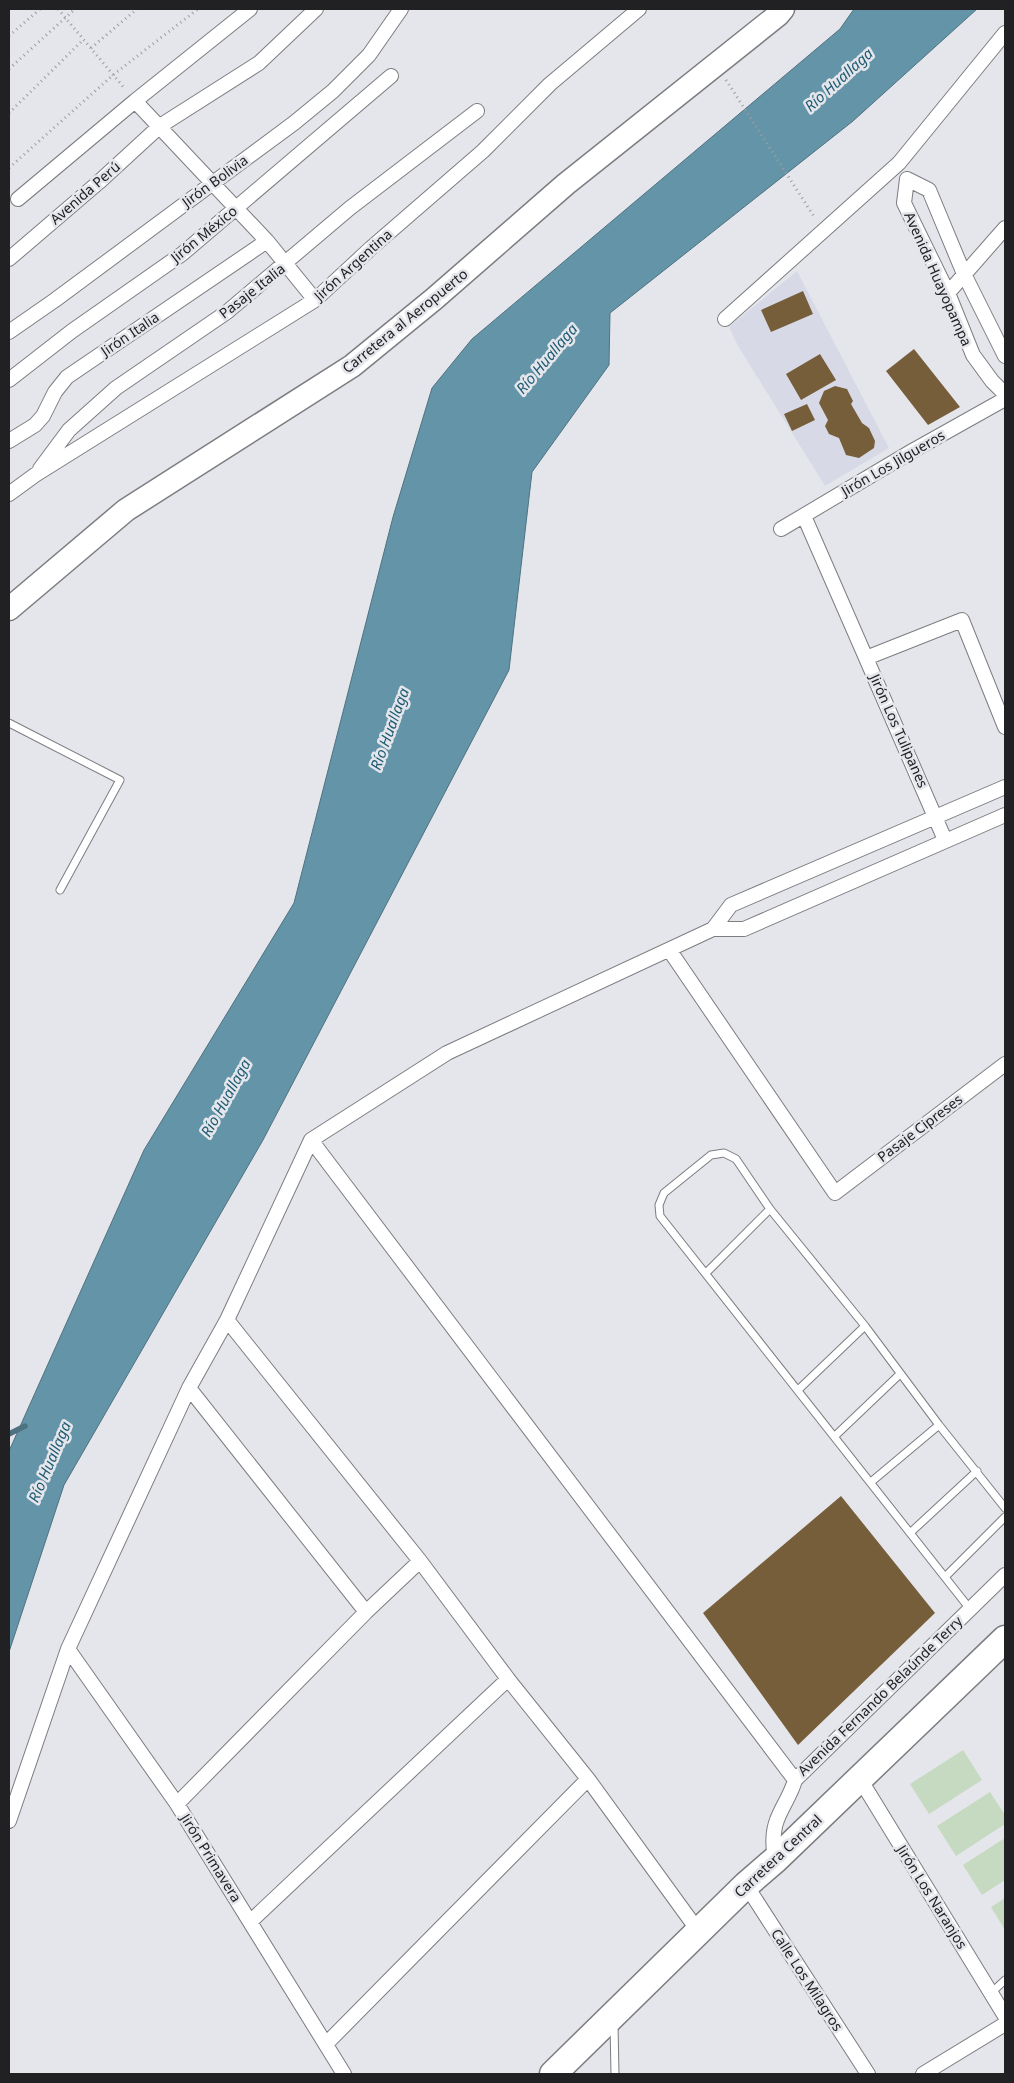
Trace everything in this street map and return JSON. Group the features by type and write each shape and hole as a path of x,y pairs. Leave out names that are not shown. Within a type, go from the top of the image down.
{"highway":[{"name":"Carretera Central","path":"553,2074 746,1885 775,1860 1003,1643"}],"main road":[{"name":"Carretera al Aeropuerto","path":"9,608 126,510 352,366 434,299 566,184 778,15 783,9"}],"street":[{"path":"18,199 135,101 250,9"},
{"name":"Avenida Perú","path":"9,259 99,182 160,126 259,63 316,9"},
{"name":"Jirón Bolivia","path":"9,332 294,123 333,91 369,56 401,9"},
{"name":"Jirón Argentina","path":"9,494 35,475 315,300 371,248 483,151 550,84 639,9"},
{"path":"725,319 899,163 1005,34"},
{"name":"Jirón México","path":"9,380 72,331 182,254 391,76"},
{"path":"135,101 267,241 315,300"},
{"name":"Pasaje Italia","path":"35,475 69,430 116,388 227,312 350,208 477,111"},
{"path":"899,163 907,179"},
{"name":"Avenida Huayopampa","path":"1005,356 964,274 929,190 907,179 904,203 948,293 973,355 992,381 1005,394"},
{"path":"948,293 1005,228"},
{"name":"Jirón Italia","path":"9,440 30,428 43,416 55,392 68,377 267,241"},
{"name":"Jirón Los Jilgueros","path":"782,529 914,450 1005,399"},
{"path":"804,516 866,658"},
{"name":"Jirón Los Tulipanes","path":"945,840 866,658 962,620 1005,727"},
{"path":"9,1821 68,1649 189,1388 226,1320 311,1140 447,1054 670,951 713,929 731,905 1005,787"},
{"path":"713,929 744,929 1005,815"},
{"name":"Pasaje Cipreses","path":"670,951 835,1193 1005,1064"},
{"path":"311,1140 795,1780"},
{"path":"226,1320 420,1561 508,1679 588,1779 699,1932"},
{"path":"189,1388 366,1612"},
{"path":"177,1804 366,1612 420,1561"},
{"name":"Avenida Fernando Belaúnde Terry","path":"775,1860 773,1840 777,1820 792,1792 795,1780 1005,1575"},
{"name":"Jirón Primavera","path":"68,1649 177,1804 344,2074"},
{"path":"250,1922 508,1679"},
{"name":"Jirón Los Naranjos","path":"860,1778 1005,2016"},
{"path":"326,2044 588,1779"},
{"name":"Calle Los Milagros","path":"746,1885 868,2074"},
{"path":"923,2074 1005,2024"}],"lane":[{"path":"9,723 120,780 60,890"},
{"path":"970,1609 660,1216 659,1205 664,1193 711,1155 724,1153 736,1159 770,1209 866,1326 900,1374 1005,1508"},
{"path":"706,1273 770,1209"},
{"path":"798,1390 866,1326"},
{"path":"835,1436 900,1374"},
{"path":"870,1482 939,1425"},
{"path":"910,1532 976,1471"},
{"path":"945,1577 1005,1517"},
{"path":"991,1993 1005,1980"},
{"path":"614,2016 615,2074"}],"path":[{"path":"9,36 40,9"},
{"path":"58,9 135,101"},
{"path":"9,70 75,9"},
{"path":"91,48 138,9"},
{"path":"9,168 113,75 198,9"},
{"path":"9,113 84,40"},
{"path":"739,101 809,212"}],"shaded area":[{"path":"797,271 889,448 825,486 738,346 729,327"}],"green space":[{"path":"963,1750 982,1780 929,1814 910,1784"},
{"path":"990,1792 1005,1815 1005,1824 956,1856 937,1826"},
{"path":"1005,1838 1005,1880 982,1895 963,1865"},
{"path":"1005,1898 1005,1930 991,1907"}],"water":[{"name":"Río Huallaga","path":"854,9 977,9 853,121 610,313 609,365 532,472 509,670 263,1140 64,1485 9,1652 9,1451 144,1150 294,903 393,517 432,388 472,339 840,29"}],"building":[{"path":"803,291 813,314 771,332 761,310"},
{"path":"914,349 960,407 928,425 886,371"},
{"path":"820,354 836,380 801,400 786,374"},
{"path":"835,386 847,389 853,401 851,404 862,423 869,428 875,441 874,448 859,458 846,455 839,438 829,434 825,426 828,420 819,403 824,391"},
{"path":"807,404 815,420 792,431 784,414"},
{"path":"841,1496 935,1613 798,1745 703,1613"}],"waterway":[{"path":"9,1434 25,1426"}]}
